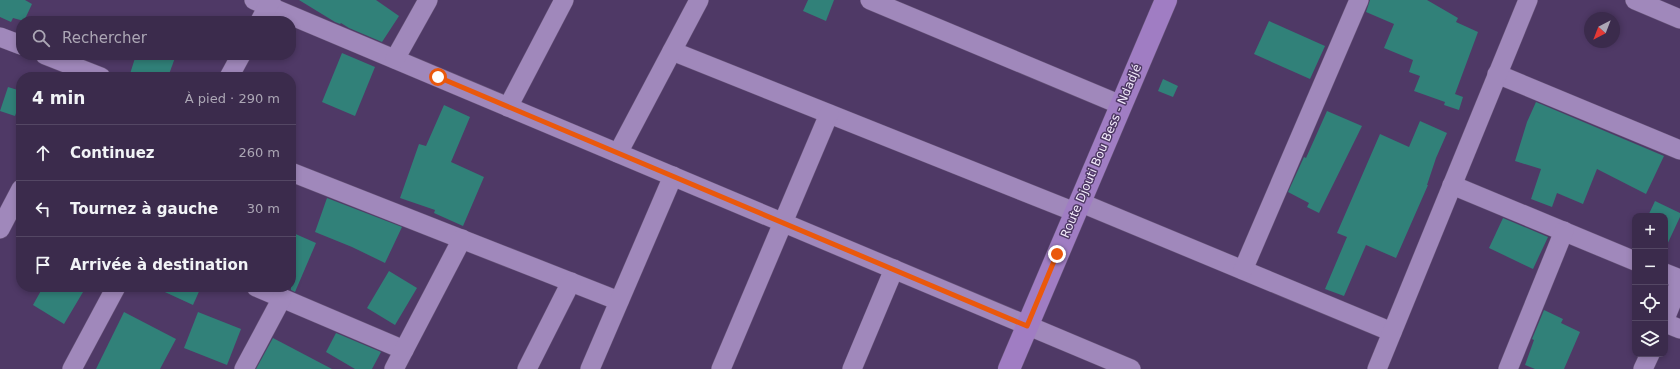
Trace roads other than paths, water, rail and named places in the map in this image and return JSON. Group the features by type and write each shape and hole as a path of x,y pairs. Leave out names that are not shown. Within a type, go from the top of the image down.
{"main road":[{"name":"Route Djouti Bou Bess - Ndadjé","path":"1009,369 1166,0"}],"street":[{"path":"395,59 428,0"},
{"path":"508,107 564,0"},
{"path":"618,153 699,0"},
{"path":"870,0 1121,105"},
{"path":"1243,270 1359,0"},
{"path":"1377,369 1528,0"},
{"path":"1635,0 1657,4 1680,19"},
{"path":"263,7 286,16"},
{"path":"296,20 395,59 1131,369"},
{"path":"0,37 16,43"},
{"path":"672,52 829,114 1243,270 1392,332"},
{"path":"56,60 82,72"},
{"path":"232,72 238,60"},
{"path":"1497,74 1680,150"},
{"path":"721,369 829,114"},
{"path":"296,174 619,302"},
{"path":"590,369 672,176"},
{"path":"1452,185 1632,260"},
{"path":"0,229 16,199"},
{"path":"1508,369 1564,231"},
{"path":"394,369 462,240"},
{"path":"852,369 894,269"},
{"path":"1668,275 1680,281 1668,311"},
{"path":"527,369 571,282"},
{"path":"72,369 113,292"},
{"path":"268,292 404,350"},
{"path":"244,369 282,298"},
{"path":"1668,324 1680,329"},
{"path":"1643,369 1649,357"}]}
